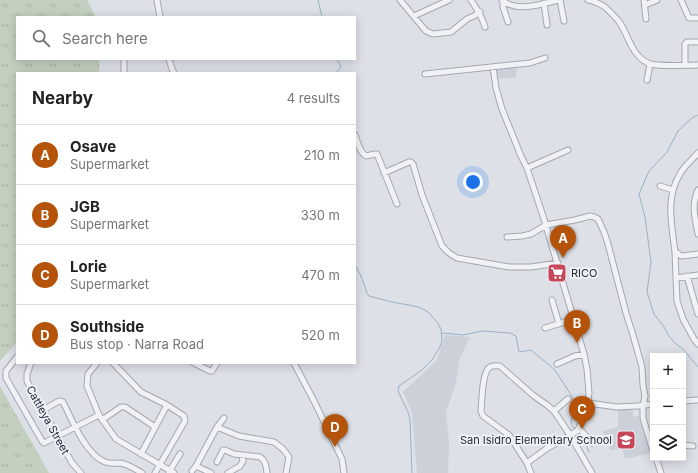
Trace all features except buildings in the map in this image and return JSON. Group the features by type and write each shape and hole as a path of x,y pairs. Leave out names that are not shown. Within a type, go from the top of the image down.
{"street":[{"path":"157,0 160,16"},
{"path":"400,0 426,31 433,34 450,32 467,19 480,12"},
{"path":"414,16 449,0"},
{"path":"471,0 480,12 485,27"},
{"path":"502,1 512,6 521,7 560,0 564,21"},
{"path":"588,0 602,2 620,22 634,50 642,59 650,64 698,65"},
{"path":"646,19 644,2 657,0"},
{"path":"681,0 689,18 698,18"},
{"path":"502,1 508,22"},
{"path":"545,2 547,24"},
{"path":"684,65 686,42 698,42"},
{"path":"425,74 530,63 544,58"},
{"path":"124,60 124,72"},
{"path":"169,60 173,72"},
{"path":"647,80 650,64"},
{"path":"493,67 496,88 502,109 526,168 558,263 584,354 589,380 588,402 577,430 546,449 527,464"},
{"path":"356,138 363,154 366,156 377,154 397,204"},
{"path":"526,168 568,150"},
{"path":"698,153 680,174 670,201 670,214 675,252 677,301 683,319 698,344"},
{"path":"384,173 412,162 422,195 442,246 457,258 509,267 531,267 558,263"},
{"path":"660,186 673,190"},
{"path":"698,190 693,207 698,234"},
{"path":"507,237 531,234 546,225 590,216 594,216 598,219 602,225 608,244 624,309 642,367 645,396 643,418 650,441"},
{"path":"675,252 682,256 698,254"},
{"path":"687,276 698,314"},
{"path":"676,278 698,276"},
{"path":"552,300 559,324"},
{"path":"546,328 574,319"},
{"path":"557,364 575,356 584,354"},
{"path":"16,358 6,371 6,378 44,443 56,436 123,406 155,427"},
{"name":"Cattleya Street","path":"31,364 27,374 27,381 56,436 72,463 80,473"},
{"path":"96,364 88,374 87,386 100,417 116,439 171,472 180,454"},
{"path":"114,364 141,392 167,405 185,418 185,421 155,473"},
{"path":"196,364 212,371 216,364"},
{"path":"295,364 342,459 344,473"},
{"path":"531,473 509,435 481,413 486,370 491,366 500,366 554,412 570,435 592,473"},
{"path":"554,412 568,399"},
{"path":"686,400 697,400"},
{"path":"43,410 59,401 63,402 87,447 96,457 103,462 110,464 120,463 130,466 142,473"},
{"path":"588,402 617,407 650,405"},
{"path":"141,454 167,405"},
{"path":"192,471 224,418"},
{"path":"218,427 238,436 274,442 283,449 289,457 286,473"},
{"path":"577,430 587,437 592,443"},
{"path":"686,445 693,446"},
{"path":"217,462 223,450 225,450 234,454 264,459 267,473"},
{"path":"228,473 240,466 243,462 242,455"},
{"path":"657,461 661,473"},
{"path":"196,466 211,473"}],"shaded area":[{"path":"517,66 516,78 496,78 495,68"},
{"path":"445,335 470,337 459,360 456,383 446,412 449,442 448,473 417,473 412,413 403,392 437,360"},
{"name":"San Isidro Elementary School","path":"633,408 633,417 641,415 642,425 650,453 625,459 622,449 610,450 602,431 618,427 618,409"}],"green space":[{"path":"0,0 87,0 95,16 16,16 16,60 99,60 99,72 16,72 16,343 0,361"},
{"path":"0,386 49,473 0,473"}],"waterway":[{"path":"318,0 322,16"},
{"path":"337,72 341,67 338,60"},
{"path":"698,115 692,118 678,131 667,152 649,171 639,194 645,217 651,262 647,292 654,314 669,336 683,349 698,367"},
{"path":"356,267 369,296 419,307 428,312 441,329 442,340 440,347 432,360 422,370 399,386 398,391 408,412 410,420 412,473"},
{"path":"442,334 463,335 482,331 510,333 516,336 519,352 531,350 555,370 571,395 575,404 571,423 575,430"},
{"path":"577,433 585,442 589,452"}],"place":[{"name":"Osave","path":"563,258"},
{"name":"RICO","path":"557,273"},
{"name":"JGB","path":"577,343"},
{"name":"Lorie","path":"582,429"},
{"name":"San Isidro Elementary School","path":"626,440"},
{"name":"Southside","path":"335,447"}]}
